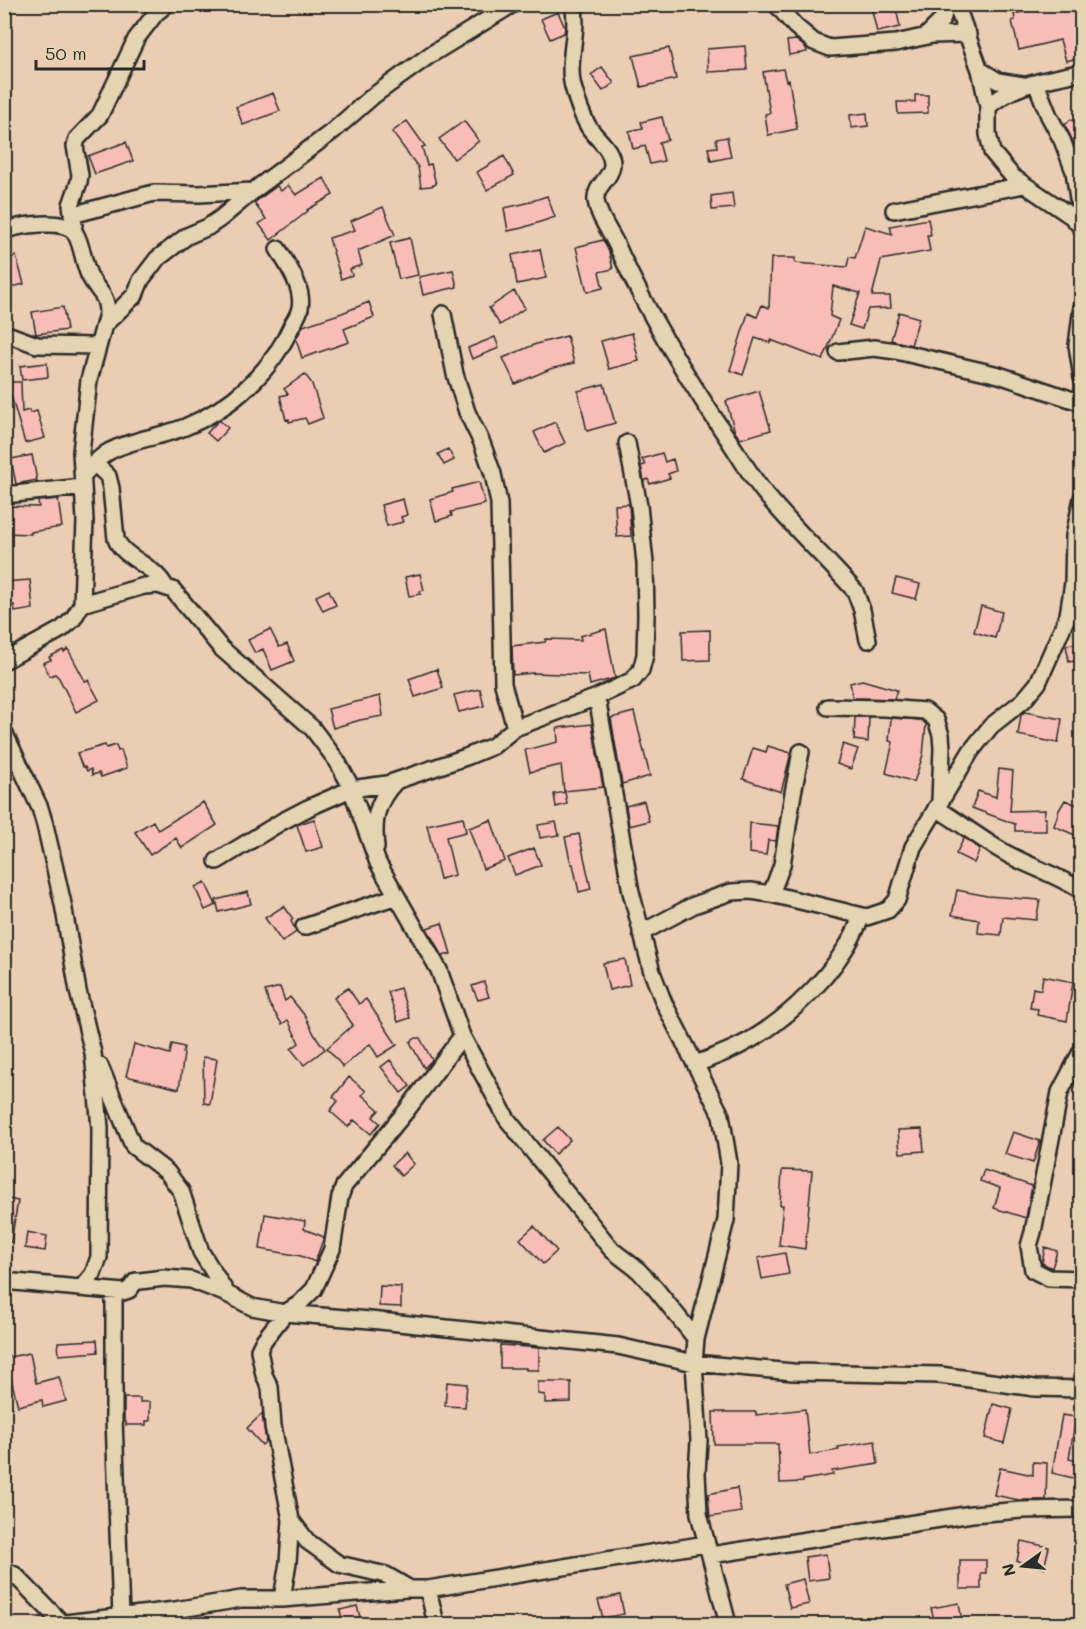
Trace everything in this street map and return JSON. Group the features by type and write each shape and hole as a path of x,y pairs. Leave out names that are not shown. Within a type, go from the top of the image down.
{"street":[{"path":"4,661 62,629 73,619 82,604 85,520 81,452 88,380 105,324 107,304 102,291 89,274 74,232 71,204 80,182 75,146 77,139 100,115 136,39 156,13 167,4"},
{"path":"105,324 135,295 141,280 158,259 187,236 208,227 221,218 373,96 430,55 513,4"},
{"path":"573,4 576,30 572,87 587,125 611,153 610,175 601,184 595,198 600,215 667,343 762,490 855,591 862,610 868,640"},
{"path":"776,4 795,26 814,42 830,48 896,43 926,36 968,33"},
{"path":"926,36 942,20 946,4"},
{"path":"956,4 980,70 988,107 988,134 992,152 1003,168 1071,216 1082,227"},
{"path":"980,70 998,81 1031,85"},
{"path":"988,107 1001,95 1082,72"},
{"path":"1031,85 1062,140 1074,171 1082,227"},
{"path":"894,210 1024,185"},
{"path":"72,215 154,193 199,194 253,191"},
{"path":"4,231 23,226 49,224 66,226 74,232"},
{"path":"4,495 83,481 94,463 109,451 184,428 211,415 233,400 267,368 279,352 300,310 296,281 278,249"},
{"path":"1082,307 1077,345 1082,378"},
{"path":"443,314 455,374 467,412 482,443 493,474 499,503 503,684 515,728"},
{"path":"4,333 37,345 99,345"},
{"path":"838,352 873,348 896,351 999,375 1082,403"},
{"path":"217,861 293,815 351,789 387,784 484,750 500,741 515,728 597,697 633,680 641,670 645,655 645,563 639,506 627,443"},
{"path":"94,463 108,476 118,546 150,568 160,577 165,586"},
{"path":"641,933 694,905 731,892 751,891 771,894 862,916 876,915 888,910 897,900 913,847 971,751 991,726 1024,700 1038,683 1068,615 1073,583 1074,536 1082,498"},
{"path":"1074,536 1082,555"},
{"path":"82,604 144,586 165,586 173,590 221,648 312,728 336,761 351,789 378,862 439,970 462,1036 507,1119 612,1250 638,1270 655,1288 696,1339"},
{"path":"597,697 631,892 641,933 664,1003 722,1114 729,1163 726,1220 696,1339 694,1363 699,1441 699,1514 728,1624"},
{"path":"828,707 925,711 936,720 942,748 938,804"},
{"path":"4,732 36,798 45,825 63,904 78,991 93,1053 100,1128 99,1257 93,1274 82,1287"},
{"path":"771,894 782,865 801,752"},
{"path":"378,862 375,838 379,806 383,794 397,780"},
{"path":"938,804 986,842 1011,856 1061,878 1082,891"},
{"path":"304,927 398,896"},
{"path":"696,1064 750,1040 808,995 845,949 862,916"},
{"path":"282,1599 291,1520 273,1426 270,1387 264,1375 259,1350 285,1313 299,1304 314,1289 332,1249 340,1197 344,1186 407,1110 462,1036"},
{"path":"1082,1050 1060,1092 1034,1232 1029,1246 1033,1270 1049,1278 1082,1279"},
{"path":"93,1053 133,1146 167,1172 176,1183 181,1191 201,1252 227,1294"},
{"path":"4,1281 126,1292 136,1281 164,1278 191,1280 252,1307 285,1313 618,1346 694,1363 793,1372 940,1375 1035,1388 1082,1389"},
{"path":"114,1291 114,1418 121,1617"},
{"path":"4,1570 15,1575 59,1624 241,1599 282,1599 428,1589 972,1514 1082,1509"},
{"path":"291,1520 307,1541 339,1564 386,1575 410,1589"},
{"path":"428,1589 436,1624"}],"building":[{"path":"895,4 900,27 877,32 871,7"},
{"path":"1053,4 1071,4 1073,13 1082,12 1082,57 1066,61 1060,40 1019,50 1012,21 1015,20 1014,14"},
{"path":"558,12 565,28 564,33 550,39 541,19"},
{"path":"796,40 806,48 807,52 789,55 787,41"},
{"path":"745,46 747,70 708,72 707,49"},
{"path":"669,48 676,79 641,87 633,56"},
{"path":"602,67 614,83 603,91 591,75"},
{"path":"783,69 786,81 789,80 797,129 768,135 765,114 770,113 763,72"},
{"path":"273,93 280,111 243,125 236,107"},
{"path":"915,95 928,95 928,113 898,114 897,102 915,102"},
{"path":"867,113 868,126 851,128 850,115"},
{"path":"662,117 668,140 659,142 664,161 650,164 645,146 633,149 629,131 643,128 641,122"},
{"path":"1071,119 1082,129 1082,150 1073,142 1065,125"},
{"path":"407,121 425,146 422,147 427,165 431,164 436,184 421,187 418,167 392,132"},
{"path":"464,121 479,141 454,159 439,139"},
{"path":"727,137 731,157 711,161 708,148 717,147 716,139"},
{"path":"126,142 133,161 95,174 88,156"},
{"path":"504,156 514,175 487,190 477,172"},
{"path":"324,178 333,195 307,210 271,240 259,224 266,219 254,203 277,186 281,191 288,185 296,195"},
{"path":"732,193 734,208 712,210 711,196"},
{"path":"547,196 555,217 508,231 504,208"},
{"path":"383,207 395,235 358,251 362,265 350,269 352,275 341,279 329,238 355,230 351,221"},
{"path":"928,219 931,235 927,235 930,251 881,260 872,296 890,296 891,308 868,309 862,329 849,325 860,293 833,286 830,316 839,320 823,360 771,340 770,343 755,338 743,375 730,370 748,313 757,317 762,305 769,308 771,258 795,258 795,263 847,267 849,257 855,258 865,226 892,234 890,226"},
{"path":"410,238 418,275 399,279 390,243"},
{"path":"603,240 613,269 599,272 603,288 587,292 576,247"},
{"path":"540,249 546,278 517,284 512,255"},
{"path":"16,256 24,284 4,289 4,260"},
{"path":"453,270 457,287 423,295 419,277"},
{"path":"514,291 525,308 500,325 489,308"},
{"path":"369,302 374,317 344,329 349,342 302,358 296,339 303,326"},
{"path":"63,307 67,330 36,334 32,312"},
{"path":"899,312 919,318 911,345 891,340"},
{"path":"632,333 639,361 609,369 601,341"},
{"path":"567,336 574,363 550,369 515,384 503,358 536,344"},
{"path":"495,337 499,348 472,359 468,348"},
{"path":"47,363 48,377 22,380 20,366"},
{"path":"305,374 312,384 323,418 308,424 305,418 289,422 289,419 286,420 280,396 288,394 284,389"},
{"path":"10,382 21,382 22,412 37,411 45,438 25,443 10,392"},
{"path":"604,384 615,423 587,431 578,391"},
{"path":"759,391 771,430 740,439 735,432 726,401"},
{"path":"219,420 228,428 216,441 207,433"},
{"path":"555,422 565,443 544,453 534,432"},
{"path":"448,449 454,460 444,465 438,454"},
{"path":"662,453 665,462 673,459 676,471 668,474 670,478 650,484 648,479 644,481 641,466 645,465 642,459"},
{"path":"32,455 37,480 16,484 11,459"},
{"path":"479,482 485,504 451,512 452,516 436,521 430,499 453,492 452,489"},
{"path":"58,499 62,527 31,532 31,534 4,533 4,506 39,507 38,501"},
{"path":"403,499 407,515 401,517 403,522 387,526 381,505"},
{"path":"629,504 631,536 617,537 615,505"},
{"path":"420,574 424,590 420,591 421,594 409,596 405,577"},
{"path":"896,578 920,584 916,599 892,593"},
{"path":"30,580 33,609 15,612 14,605 4,606 4,582"},
{"path":"329,590 336,605 323,611 316,596"},
{"path":"981,606 1002,612 995,638 974,632"},
{"path":"270,629 279,647 287,644 294,661 272,670 263,649 255,653 248,640"},
{"path":"606,629 615,678 590,685 588,675 533,673 513,675 512,646 545,642 546,639 581,640 580,636"},
{"path":"710,630 710,660 683,661 682,631"},
{"path":"1079,643 1082,660 1069,662 1066,645"},
{"path":"68,649 85,681 88,680 99,700 76,712 59,678 55,674 50,676 43,663 51,660 49,657"},
{"path":"437,669 443,688 415,697 409,679"},
{"path":"862,680 897,690 894,699 853,698 850,683"},
{"path":"480,689 484,706 459,712 454,695"},
{"path":"380,696 383,716 333,728 328,709"},
{"path":"634,712 650,776 622,784 611,718"},
{"path":"1025,712 1062,719 1058,743 1018,735 1021,715"},
{"path":"855,717 869,717 868,742 854,740"},
{"path":"891,718 921,720 926,724 923,755 914,782 886,773 893,742 889,741"},
{"path":"592,724 603,787 564,791 561,765 530,772 525,750 558,742 557,728"},
{"path":"843,744 858,749 851,769 837,764"},
{"path":"105,745 106,748 116,745 118,751 121,750 127,768 101,777 99,773 92,775 91,769 87,771 83,767 77,753"},
{"path":"768,746 791,753 781,792 743,779 753,748 766,752"},
{"path":"999,769 1013,771 1010,811 1045,810 1046,831 1015,831 1015,824 972,808 978,791 996,797"},
{"path":"565,792 567,804 556,807 554,794"},
{"path":"1065,800 1082,807 1082,838 1054,826"},
{"path":"644,801 649,821 629,826 626,806"},
{"path":"203,802 217,825 182,848 176,838 150,855 135,832 153,821 158,830"},
{"path":"463,817 466,832 446,837 455,875 440,879 427,825"},
{"path":"314,819 323,847 306,852 297,825"},
{"path":"491,820 505,861 483,869 469,828"},
{"path":"556,822 559,835 540,838 538,825"},
{"path":"750,823 778,826 776,841 768,840 766,855 749,853"},
{"path":"579,834 591,889 579,892 565,837"},
{"path":"964,838 980,849 974,863 956,854"},
{"path":"534,848 541,865 515,875 508,858"},
{"path":"205,882 216,905 205,910 195,887"},
{"path":"957,890 987,896 1040,900 1036,920 1003,917 1001,935 978,933 979,920 952,915"},
{"path":"248,892 251,904 219,912 216,900"},
{"path":"284,906 293,919 291,921 296,932 282,942 265,918"},
{"path":"442,923 451,954 442,956 427,928"},
{"path":"625,959 630,985 609,990 603,963"},
{"path":"1043,976 1073,982 1067,1021 1037,1015 1038,1009 1030,1008 1033,988 1041,990"},
{"path":"484,982 489,997 478,1000 472,986"},
{"path":"280,987 285,1001 290,997 305,1016 325,1049 304,1065 291,1049 299,1043 288,1020 282,1024 269,1004 265,991"},
{"path":"348,988 359,1004 366,999 397,1045 378,1057 370,1044 343,1067 327,1048 353,1025 334,998"},
{"path":"400,988 410,1018 398,1022 388,992"},
{"path":"420,1038 432,1060 424,1068 410,1042"},
{"path":"134,1044 170,1054 172,1044 184,1047 179,1089 126,1076"},
{"path":"203,1057 217,1059 210,1104 204,1103"},
{"path":"390,1060 410,1086 401,1093 381,1067"},
{"path":"349,1077 366,1091 362,1095 379,1110 373,1117 380,1123 371,1134 354,1120 348,1127 330,1111 338,1101 333,1097"},
{"path":"558,1127 570,1140 555,1154 543,1140"},
{"path":"922,1129 924,1151 900,1153 898,1130"},
{"path":"1013,1132 1040,1141 1033,1163 1005,1154"},
{"path":"405,1153 414,1164 401,1176 392,1165"},
{"path":"782,1170 812,1171 805,1249 779,1245 783,1205 780,1205"},
{"path":"984,1170 1032,1186 1026,1218 994,1208 1000,1188 980,1181"},
{"path":"4,1198 18,1201 11,1242 4,1241"},
{"path":"265,1214 305,1221 304,1229 324,1237 315,1262 301,1256 260,1249"},
{"path":"534,1226 557,1251 543,1264 520,1239"},
{"path":"27,1232 47,1236 45,1251 25,1248"},
{"path":"1045,1247 1057,1251 1052,1268 1042,1263"},
{"path":"785,1253 789,1274 762,1279 758,1258"},
{"path":"380,1286 401,1287 401,1307 379,1306"},
{"path":"97,1340 98,1352 59,1355 58,1342"},
{"path":"500,1345 539,1348 539,1370 500,1368"},
{"path":"30,1353 36,1383 59,1377 66,1401 43,1407 42,1400 18,1406 10,1375 4,1376 4,1358"},
{"path":"447,1382 467,1384 465,1407 445,1406"},
{"path":"538,1382 571,1382 571,1402 545,1403 545,1395 538,1394"},
{"path":"124,1398 140,1398 140,1402 150,1402 150,1421 146,1421 146,1425 126,1425"},
{"path":"993,1404 1012,1409 1004,1443 985,1438"},
{"path":"805,1409 810,1455 839,1450 838,1447 875,1441 878,1464 832,1471 833,1475 803,1480 803,1482 780,1483 778,1444 714,1444 713,1412 756,1412 756,1415"},
{"path":"262,1414 266,1441 262,1445 247,1428"},
{"path":"1062,1415 1076,1417 1069,1459 1082,1462 1082,1480 1052,1473"},
{"path":"1033,1462 1047,1463 1046,1500 1019,1500 994,1495 1000,1468 1033,1475"},
{"path":"737,1488 741,1512 710,1517 708,1494"},
{"path":"1021,1541 1049,1547 1044,1568 1017,1561"},
{"path":"826,1554 829,1578 808,1581 805,1557"},
{"path":"960,1560 986,1560 986,1573 981,1573 981,1589 960,1589"},
{"path":"803,1579 809,1604 790,1608 784,1584"},
{"path":"620,1595 624,1614 603,1618 598,1600"},
{"path":"959,1603 962,1621 935,1624 931,1608"},
{"path":"357,1606 362,1624 343,1624 340,1610"}]}
